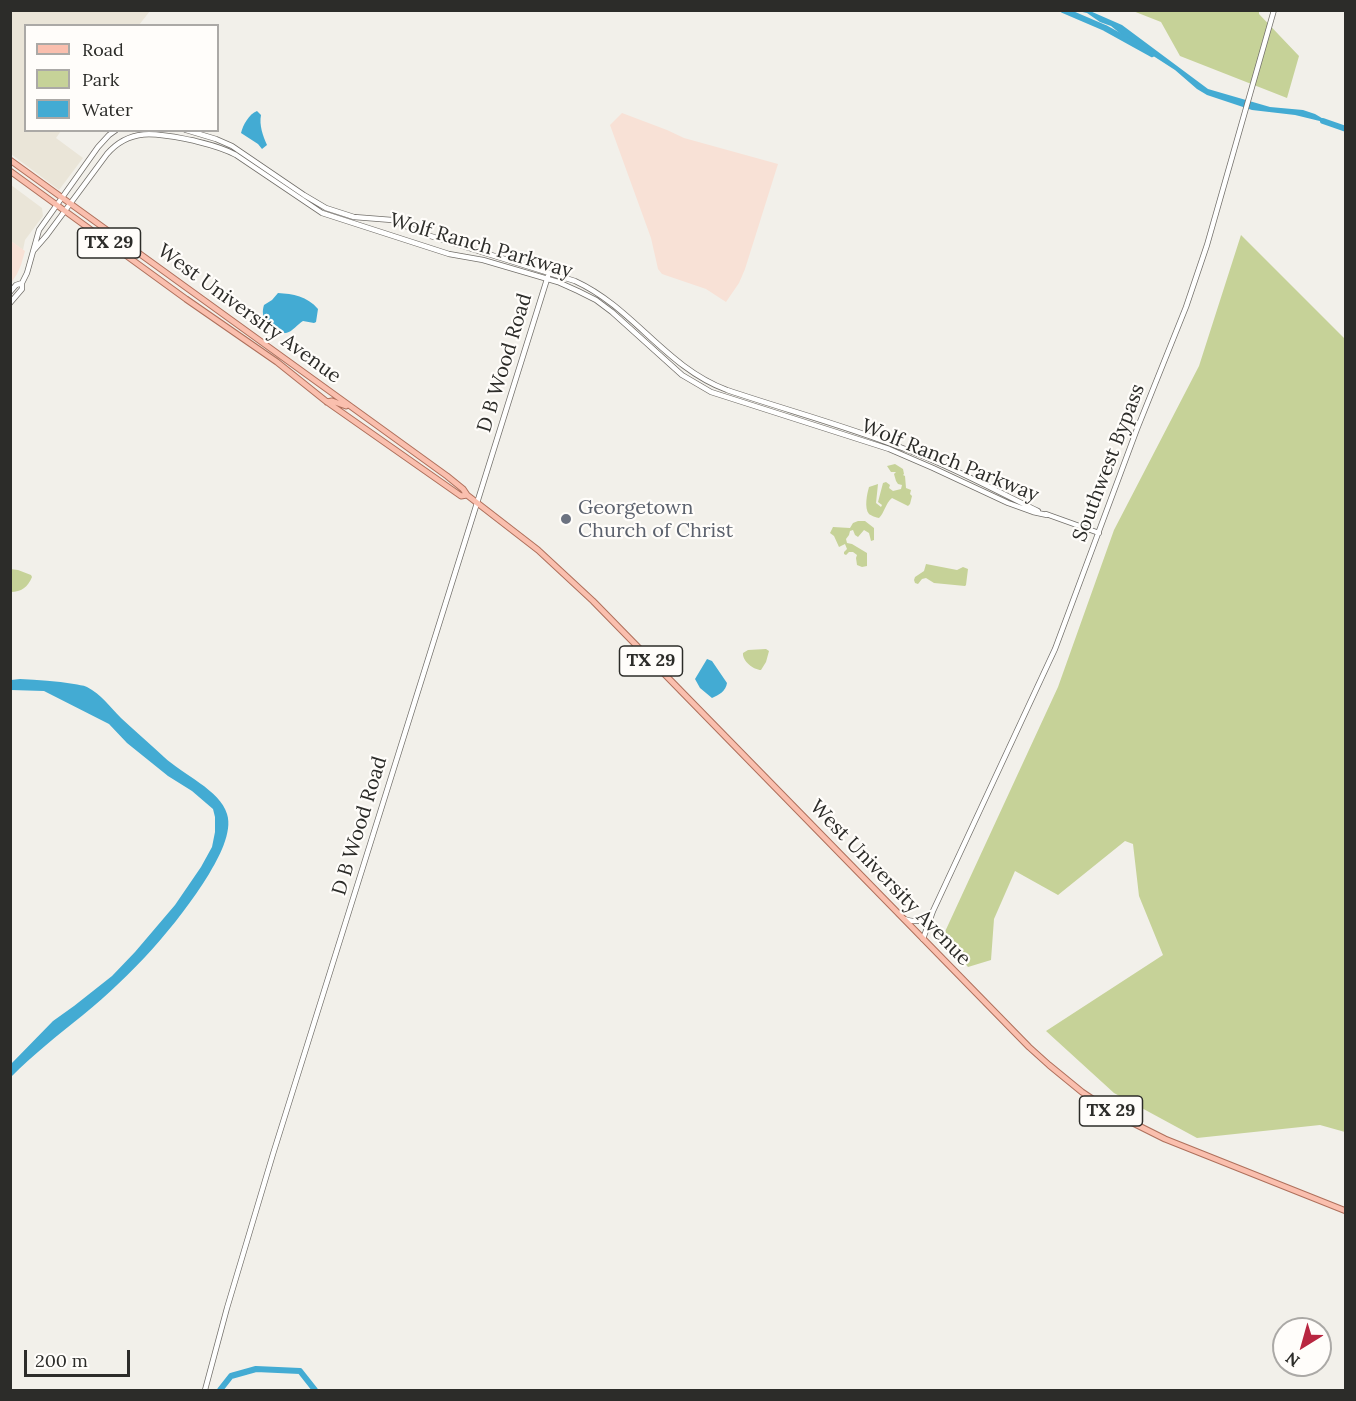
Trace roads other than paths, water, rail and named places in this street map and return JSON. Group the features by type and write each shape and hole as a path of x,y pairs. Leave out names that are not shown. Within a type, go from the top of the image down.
{"main road":[{"name":"West University Avenue","path":"10,160 447,476 467,495 538,550 576,585 1049,1065 1082,1092 1116,1114 1165,1138 1346,1211"},
{"name":"West University Avenue","path":"10,171 327,402 460,496 467,495"},
{"path":"286,370 303,379 313,379"},
{"path":"327,402 332,401 356,410"}],"street":[{"name":"Southwest Bypass","path":"923,939 933,911 1055,649 1140,420 1186,307 1207,245 1274,10"},
{"name":"Wolf Ranch Parkway","path":"10,303 22,288 39,231 90,158 114,132"},
{"name":"Wolf Ranch Parkway","path":"192,132 221,141 240,151 326,215 449,254 483,260 547,279 578,291 601,304 678,371 711,392 889,449 1008,503 1047,515"},
{"name":"Wolf Ranch Parkway","path":"34,250 114,146 136,135 156,134 197,141 231,153 302,198 323,207 356,218 384,218 396,221 424,234 580,284 606,299 681,365 711,384 904,448 1047,515 1098,533"},
{"path":"197,141 199,134"},
{"path":"90,158 99,165"},
{"name":"D B Wood Road","path":"205,1390 226,1308 273,1154 549,273"},
{"path":"10,292 16,285 22,283"},
{"path":"903,919 920,921 933,911"}],"water":[{"path":"1078,11 1090,11 1122,25 1208,89 1270,107 1303,110 1332,124 1295,115 1252,110 1207,95 1111,26 1087,13"},
{"path":"257,111 261,115 261,127 267,145 262,149 241,133 247,120"},
{"path":"278,293 294,295 309,301 318,309 316,322 303,321 286,333 270,324 264,316 264,305"},
{"path":"707,659 712,661 727,683 720,694 712,698 700,688 695,679"},
{"path":"11,680 67,683 92,690 164,757 217,797 227,814 228,829 224,845 213,868 168,931 119,984 11,1077 11,1064 53,1021 112,976 175,905 212,847 215,832 213,809 127,743 109,724 44,691 11,690"}],"waterway":[{"path":"1063,10 1105,28 1152,54"},
{"path":"1323,121 1346,129"},
{"path":"220,1390 231,1376 256,1369 300,1371 315,1390"}],"place":[{"name":"Georgetown Church of Christ","path":"566,519"}]}
